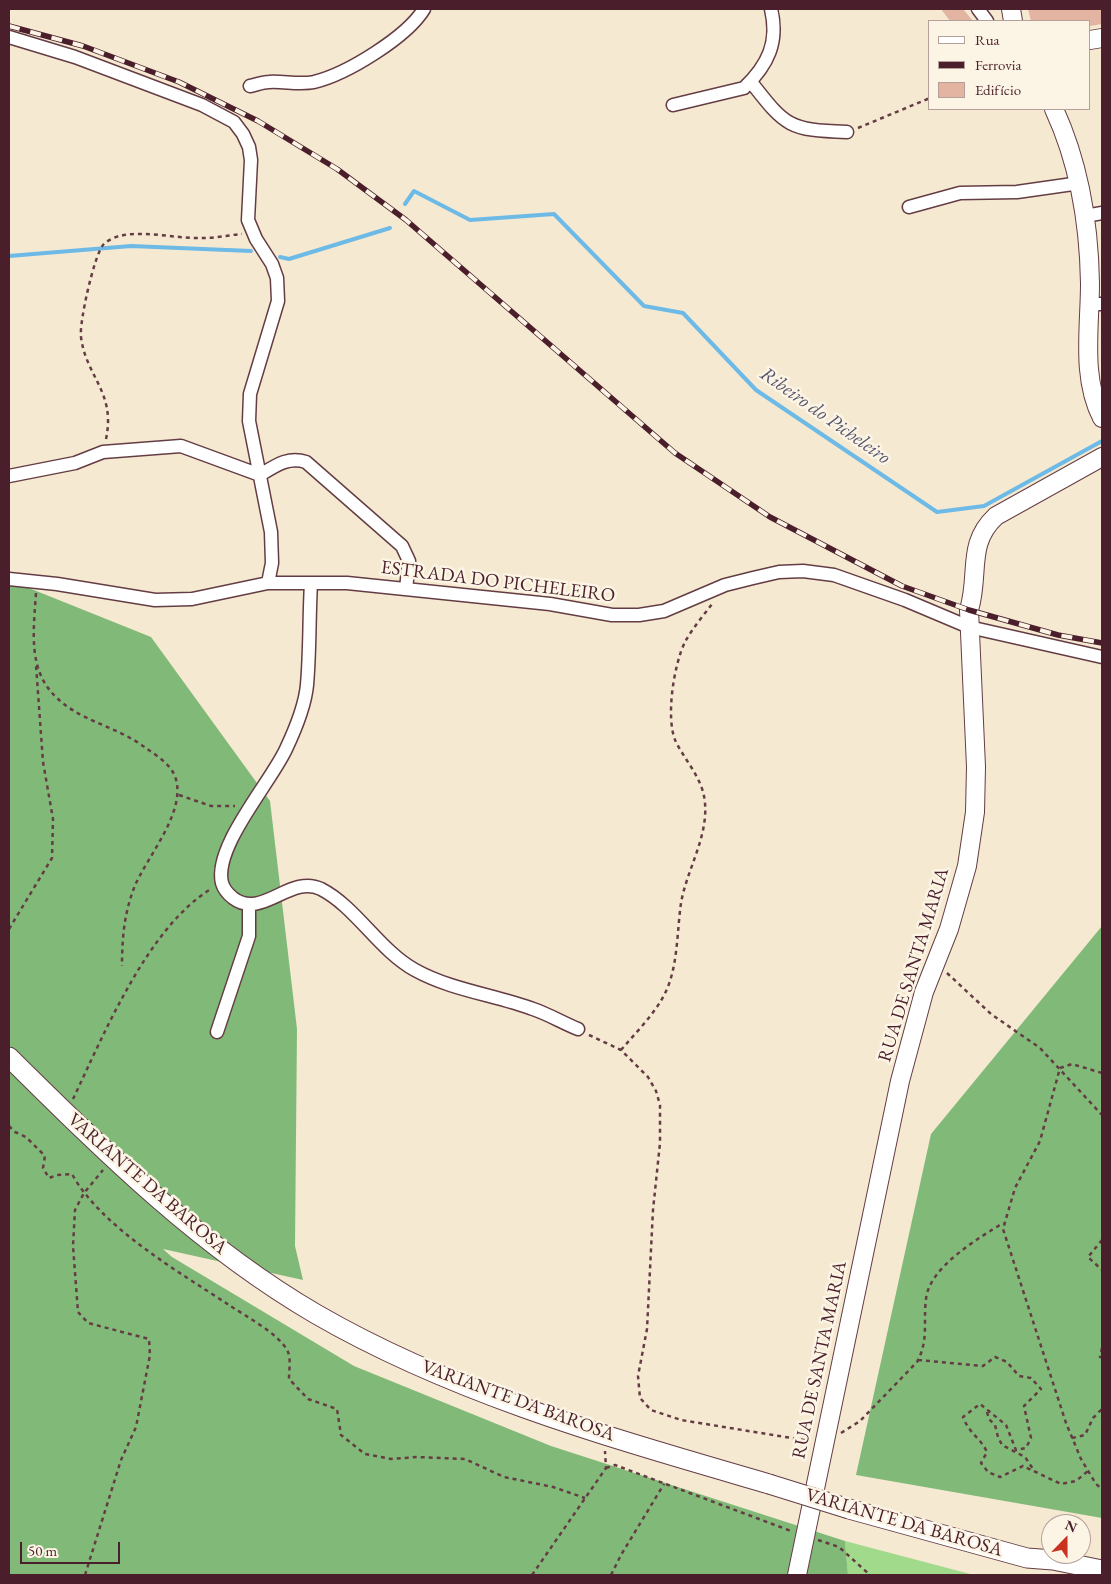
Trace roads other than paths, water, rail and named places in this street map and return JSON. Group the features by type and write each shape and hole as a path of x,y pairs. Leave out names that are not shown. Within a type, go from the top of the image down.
{"main road":[{"name":"VARIANTE DA BAROSA","path":"9,1057 66,1114 164,1204 207,1240 284,1294 346,1330 428,1370 516,1405 849,1509 1026,1558 1053,1560 1102,1570"},
{"name":"VARIANTE DA BAROSA","path":"1026,1558 1052,1572 1065,1575"}],"street":[{"path":"250,86 268,82 313,82 330,77 358,62 393,39 420,16 424,9"},
{"path":"673,105 744,88 764,68 772,49 775,32 771,9"},
{"path":"978,9 986,20"},
{"path":"9,37 76,57 202,105 234,122 249,147 251,160 248,220 253,233 272,264 277,278 278,301 250,394 249,421 271,532 272,563 268,583"},
{"path":"750,82 784,122 797,128 847,132"},
{"path":"1054,110 1080,183 1094,215 1096,304 1090,379 1094,399 1102,418"},
{"path":"909,207 960,192 1017,192 1080,183"},
{"path":"9,476 75,463 103,452 181,446 260,475 283,462 296,459 306,462 402,546 409,562 406,589"},
{"name":"RUA DE SANTA MARIA","path":"797,1575 900,1081 914,1025 960,896 972,842 976,767 969,610 976,582 977,542 984,528 1010,507 1102,457"},
{"name":"ESTRADA DO PICHELEIRO","path":"9,579 155,600 192,599 268,583 347,583 550,604 612,615 639,615 664,611 725,585 779,572 803,571 834,575 905,600 969,627 1102,657"},
{"path":"311,583 307,686 286,750 237,829 222,866 222,882 226,893 240,904 249,904 262,903 287,890 304,886 317,887 331,894 389,952 415,970 442,982 534,1009 578,1029"},
{"path":"217,1032 249,936 249,904"}],"waterway":[{"name":"Ribeiro do Picheleiro","path":"405,204 414,191 470,220 554,214 644,306 683,313 756,390 937,512 984,506 1102,441"},
{"path":"280,257 289,259 390,228"},
{"name":"Ribeiro do Picheleiro","path":"9,256 131,246 251,251"}],"railway":[{"path":"9,26 83,46 179,82 258,121 337,169 406,220 675,453 770,517 902,586 969,610 1058,635 1102,643"}]}
